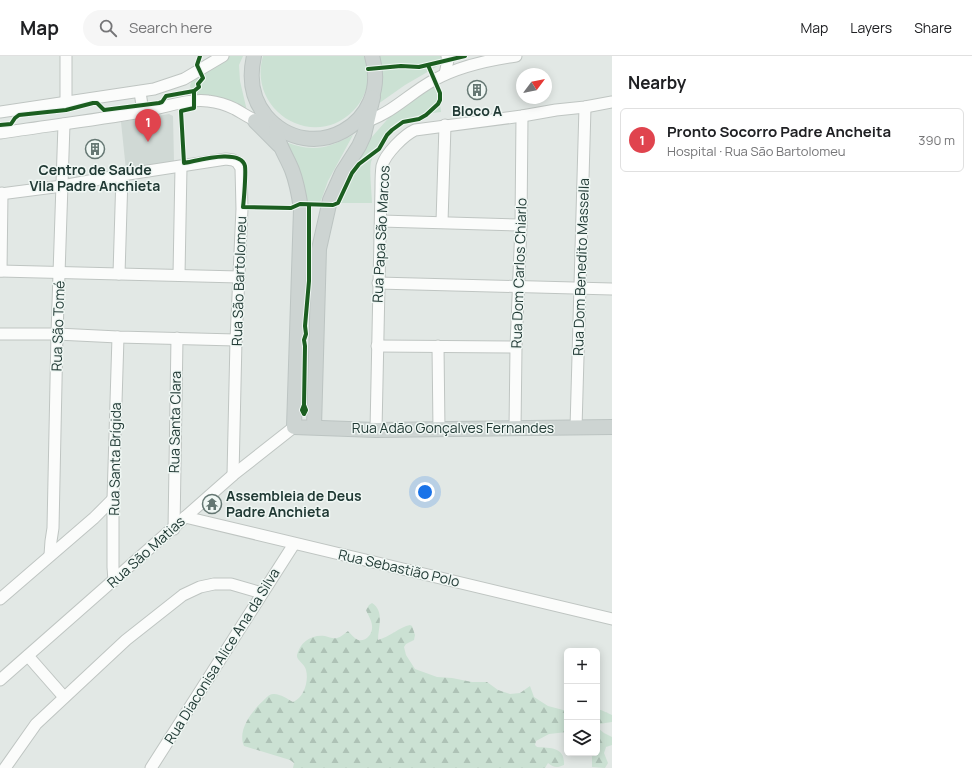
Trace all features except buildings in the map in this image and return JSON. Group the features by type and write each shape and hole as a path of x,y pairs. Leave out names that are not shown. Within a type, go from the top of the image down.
{"main road":[{"path":"254,56 251,70 252,90 260,109 274,125 290,134 306,138 317,138 338,134 352,126 361,117 368,108 373,97"},
{"path":"314,427 319,249 329,205 342,173 360,146 367,121 376,83 376,68 372,56"},
{"path":"255,121 282,149"},
{"path":"274,125 276,134 296,182 300,196 301,209 294,427"},
{"path":"297,315 317,317"},
{"name":"Rua Adão Gonçalves Fernandes","path":"294,427 376,430 439,430 612,427"}],"street":[{"path":"66,56 66,102"},
{"path":"0,112 140,92 169,85 184,79 223,56"},
{"path":"445,74 448,60 447,56"},
{"path":"352,126 391,110 416,91 445,74 470,66 516,56"},
{"path":"140,92 143,112"},
{"path":"0,132 143,112 190,101 208,101 234,109 255,121 274,125"},
{"name":"Rua Papa São Marcos","path":"376,430 378,283 382,166 385,158 410,132 415,130 612,102"},
{"name":"Rua Dom Benedito Massella","path":"576,428 585,107"},
{"name":"Rua Dom Carlos Chiarlo","path":"515,429 516,346 521,224 522,116"},
{"name":"Rua São Tomé","path":"50,555 53,528 64,124"},
{"path":"442,222 445,125"},
{"name":"Rua São Bartolomeu","path":"1,193 62,186 122,175 226,160 233,160 237,162 241,168 242,209 236,340 234,475"},
{"path":"179,275 181,167"},
{"path":"119,274 122,175"},
{"path":"1,193 0,271 239,277"},
{"path":"381,221 521,224"},
{"path":"378,283 612,289"},
{"path":"0,334 58,334 236,340"},
{"name":"Rua Santa Brígida","path":"114,581 113,499 118,337"},
{"name":"Rua Santa Clara","path":"174,529 177,338"},
{"path":"377,346 516,346"},
{"path":"438,346 439,430"},
{"name":"Rua São Matias","path":"0,680 234,475 294,427"},
{"path":"234,449 244,467"},
{"path":"2,595 94,518 113,499"},
{"path":"175,506 186,517"},
{"name":"Rua Sebastião Polo","path":"186,517 612,619"},
{"path":"94,518 113,523"},
{"path":"53,528 66,541"},
{"name":"Rua Diaconisa Alice Ana da Silva","path":"151,768 294,544"},
{"path":"5,768 36,724 126,640 183,595 200,587 214,584 231,584 262,593"},
{"path":"28,656 64,697"}],"shaded area":[{"path":"169,114 173,116 174,162 126,170 121,122"}],"green space":[{"path":"228,56 243,56 239,65 240,81 247,111 193,93 190,86 192,80"},
{"path":"263,56 366,56 369,74 368,84 360,102 354,110 338,122 321,127 303,126 288,119 274,108 265,94 261,76"},
{"path":"376,56 442,56 442,61 436,67 405,85 378,104 381,84"},
{"path":"437,80 441,112 419,115 403,123 383,142 374,156 370,166 372,203 336,203 346,180 371,138 399,106"},
{"path":"353,135 328,181 319,206 310,207 302,204 278,139 299,146 316,148 325,147"},
{"path":"372,603 376,606 380,615 378,640 406,626 412,626 415,635 414,640 406,644 404,647 406,655 415,669 437,677 472,682 487,682 498,690 510,694 520,693 530,686 534,697 548,706 564,710 564,732 549,734 536,741 535,745 537,747 552,748 560,752 564,759 564,765 556,767 548,763 545,768 293,768 294,763 290,760 244,746 242,734 244,727 250,715 268,696 278,694 293,702 303,693 307,674 305,668 297,657 301,646 307,640 316,636 337,638 348,631 358,640 366,639 372,629 371,620 366,610"},
{"path":"600,710 612,715 612,722 600,724"},
{"path":"600,730 612,737 612,745 606,747 604,753 608,763 605,768 592,767 592,756 600,756"}],"cycle path":[{"path":"200,56 197,65 203,78 198,84 199,87 194,91 194,108 181,111 184,163 218,157 235,158 241,161 245,166 243,207 291,208 300,204 333,205 338,203 352,173 359,164 379,149 387,135 392,130 403,122 419,119 438,104 440,100 440,93 428,65"},
{"path":"368,69 401,66 419,67 465,56"},
{"path":"0,125 11,124 19,115 66,110 93,103 97,103 104,110 159,103 162,102 166,96 194,91"},
{"path":"304,405 306,410 304,414 302,410 304,405 304,340 306,334 305,326 309,281 309,205"}],"place":[{"name":"Bloco A","path":"477,90"},
{"name":"Pronto Socorro Padre Ancheita","path":"148,142"},
{"name":"Centro de Saúde Vila Padre Anchieta","path":"95,149"},
{"name":"Assembleia de Deus Padre Anchieta","path":"212,504"}]}
